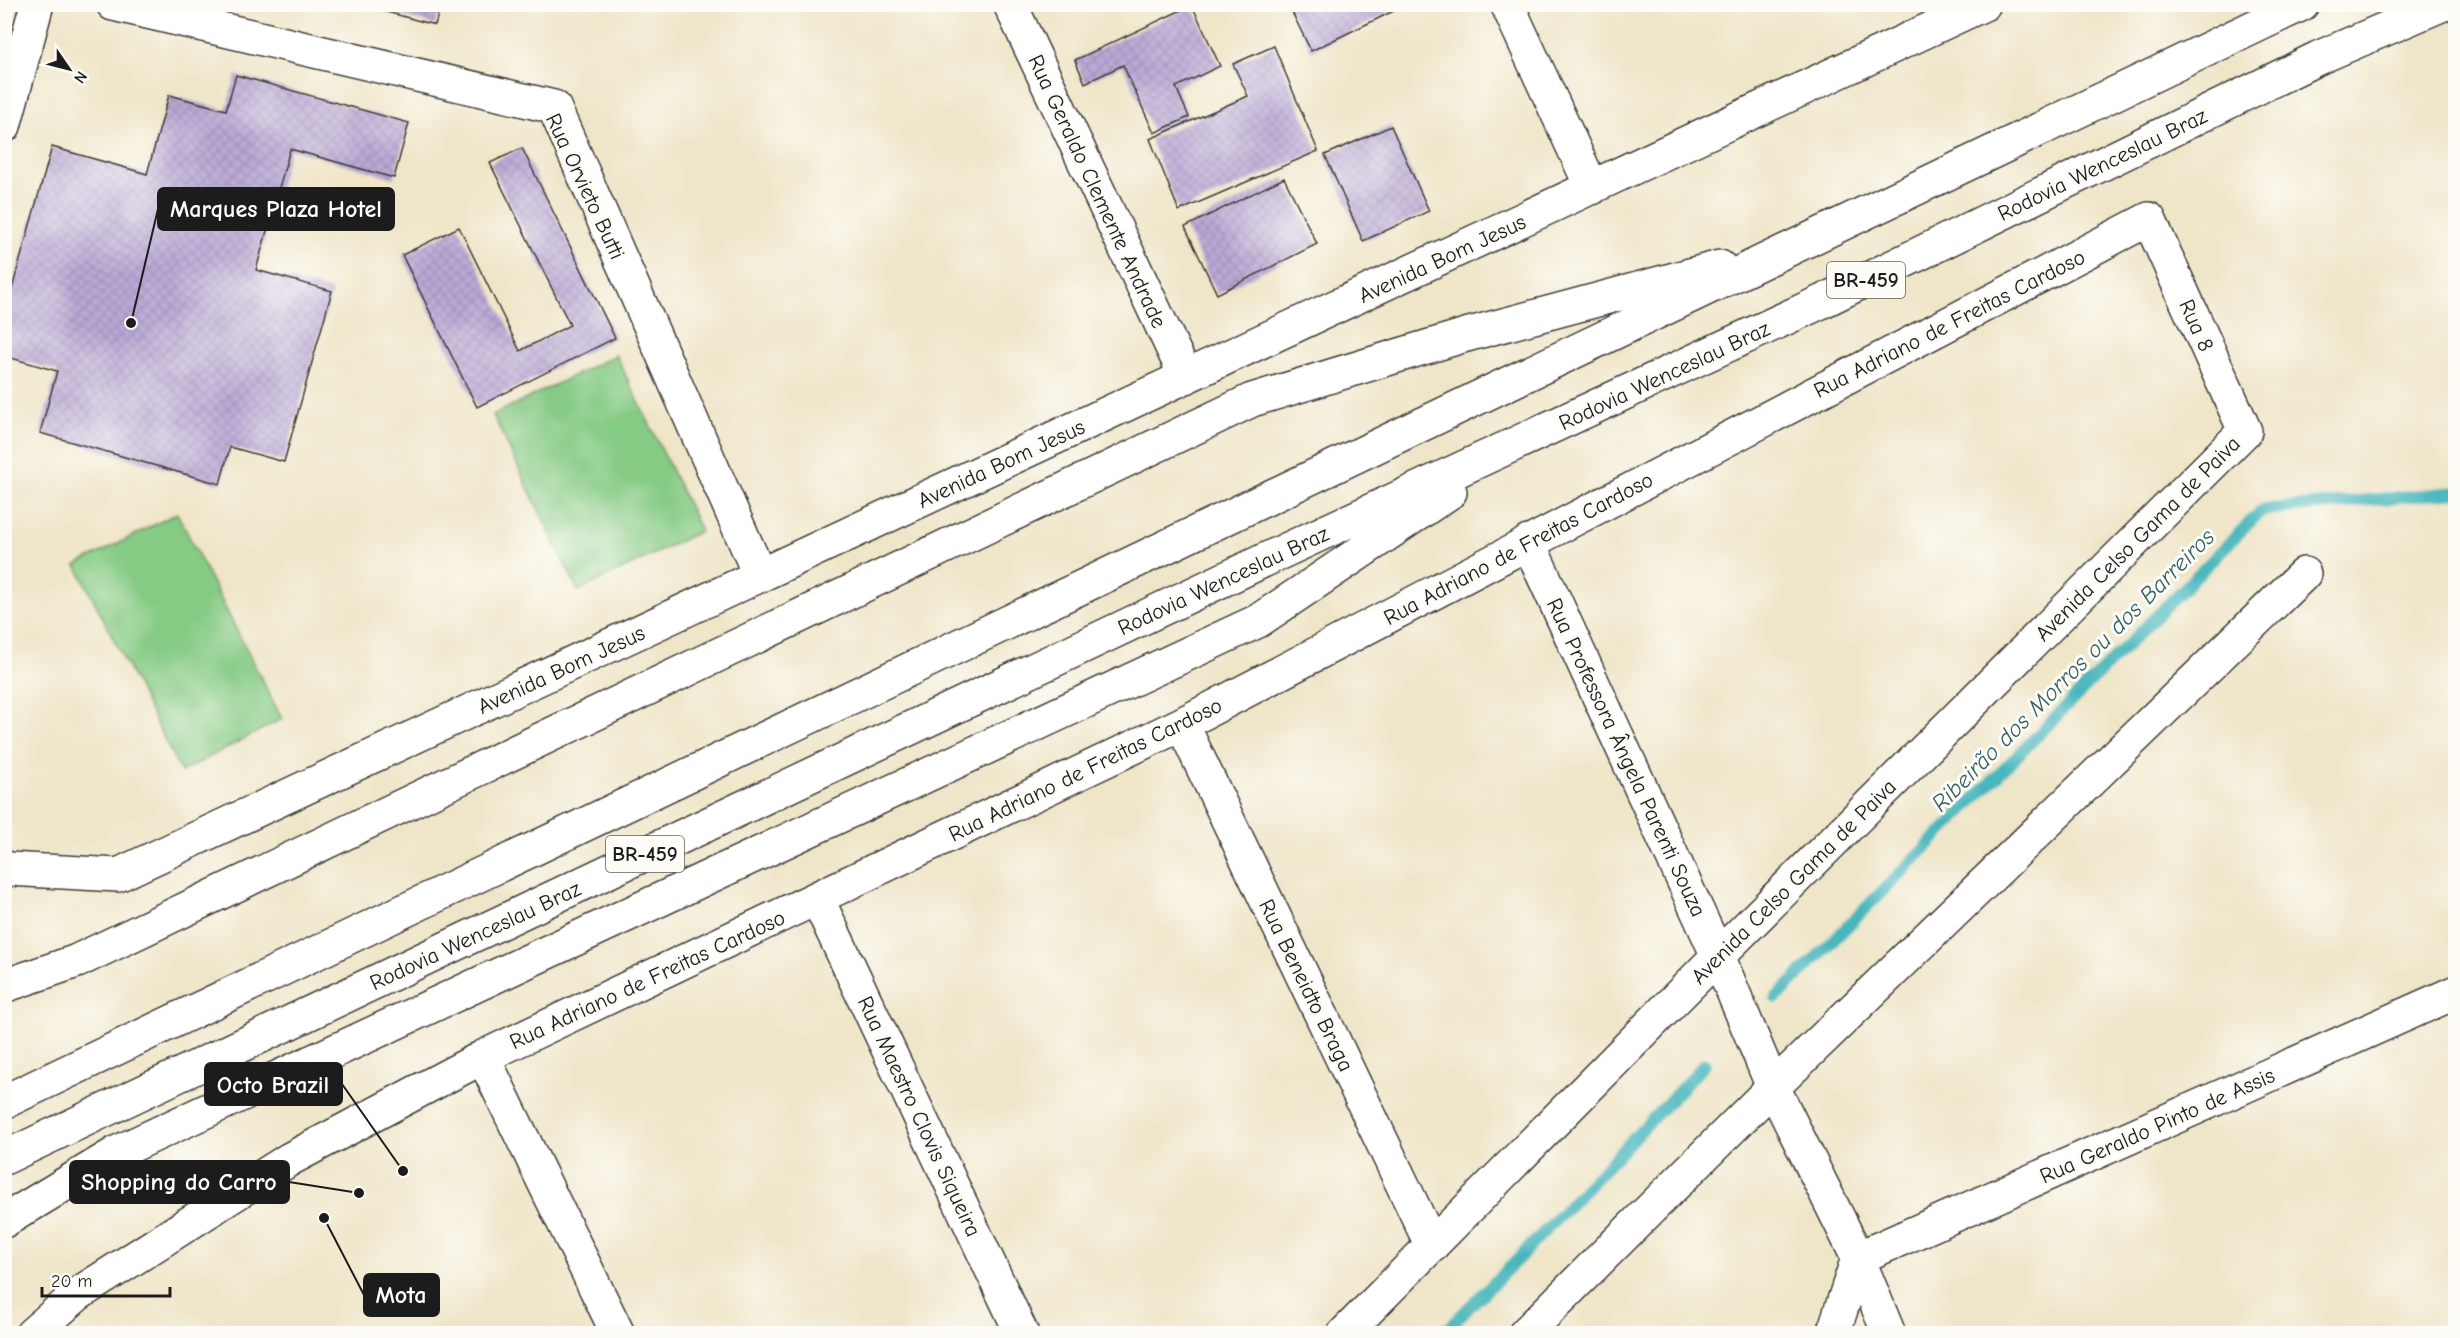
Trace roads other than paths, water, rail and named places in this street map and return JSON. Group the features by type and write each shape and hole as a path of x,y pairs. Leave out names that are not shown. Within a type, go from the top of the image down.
{"street":[{"path":"4,126 37,4"},
{"name":"Rua Orvieto Butti","path":"113,4 554,107 760,576"},
{"name":"Rua Geraldo Clemente Andrade","path":"1010,4 1186,377"},
{"path":"1507,4 1592,188"},
{"name":"Avenida Bom Jesus","path":"6,868 118,875 1984,4"},
{"name":"BR-459","path":"4,1102 1267,501 2302,4"},
{"name":"Rodovia Wenceslau Braz","path":"4,1158 1286,550 1823,301 2318,58 2444,4"},
{"name":"Rua 8","path":"2149,219 2245,431"},
{"name":"Rua Adriano de Freitas Cardoso","path":"32,1334 78,1294 290,1159 483,1057 1182,724 2149,219"},
{"path":"4,986 78,961 1252,400 1466,334 1797,247"},
{"path":"4,1221 118,1152 1258,621 1472,477 1823,301"},
{"name":"Avenida Celso Gama de Paiva","path":"1344,1334 1718,956 2245,431"},
{"name":"Rua Professora Ângela Parenti Souza","path":"1528,542 1718,956 1773,1087 1858,1258 1889,1334"},
{"path":"1525,1334 1773,1087 2304,574"},
{"name":"Rua Beneidto Braga","path":"1182,724 1432,1246"},
{"name":"Rua Maestro Clovis Siqueira","path":"817,898 1022,1334"},
{"name":"Rua Geraldo Pinto de Assis","path":"1858,1258 2456,992"},
{"path":"483,1057 618,1334"},
{"path":"1833,1334 1858,1258"}],"waterway":[{"name":"Ribeirão dos Morros ou dos Barreiros","path":"1776,998 2262,510 2456,492"},
{"name":"Ribeirão dos Morros ou dos Barreiros","path":"1442,1334 1517,1260 1705,1064"}],"place":[{"name":"Marques Plaza Hotel","path":"131,323"},
{"name":"Octo Brazil","path":"403,1171"},
{"name":"Shopping do Carro","path":"359,1193"},
{"name":"Mota","path":"324,1218"}]}
